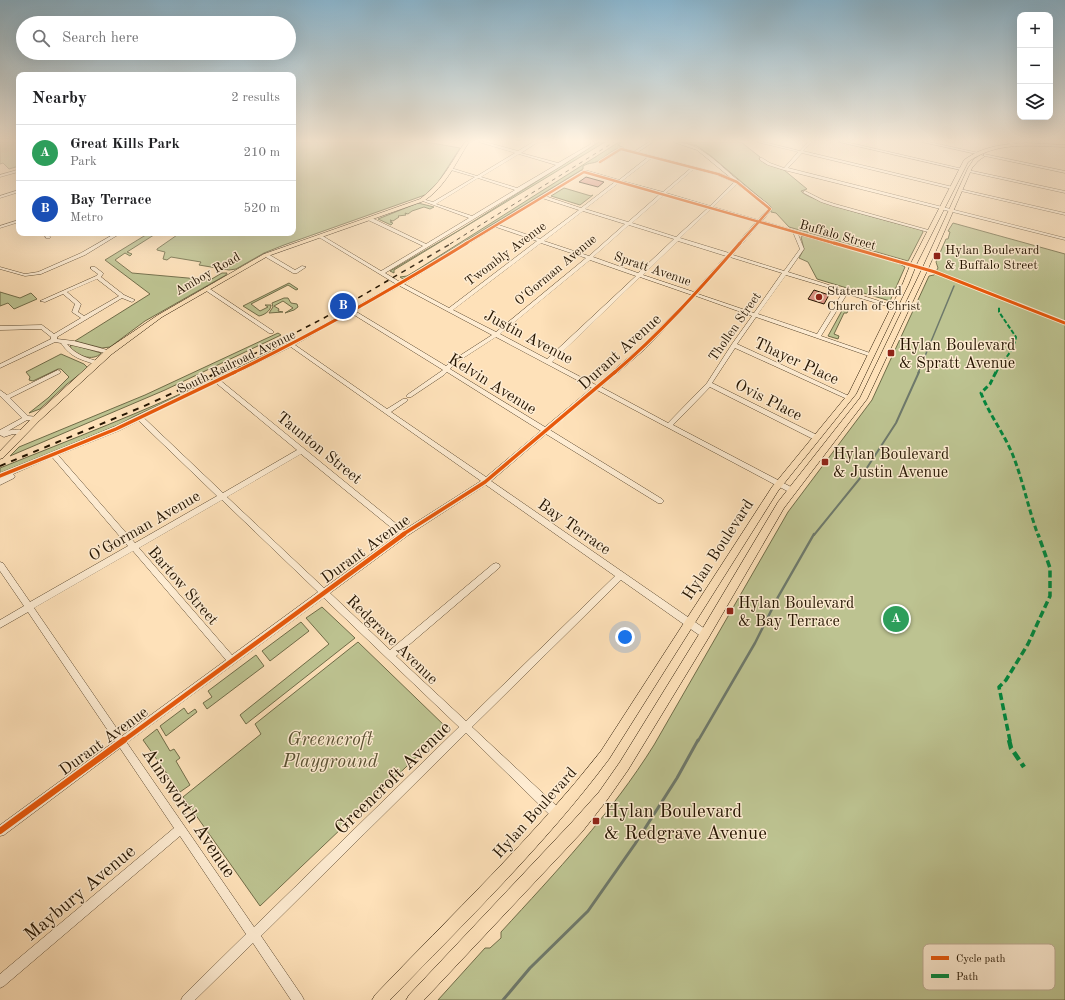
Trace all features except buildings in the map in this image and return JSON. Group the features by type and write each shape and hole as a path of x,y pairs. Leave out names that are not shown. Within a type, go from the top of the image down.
{"main road":[{"name":"Amboy Road","path":"0,456 36,419 109,352 155,318 266,255 422,200 437,189"},
{"name":"Hylan Boulevard","path":"380,1000 557,814 606,755 780,484 849,398 872,354 913,265 952,189"},
{"name":"Hylan Boulevard","path":"414,1000 576,827 603,796 633,753 705,634 752,552 792,490 862,399 925,268 960,190"}],"street":[{"path":"433,204 459,189"},
{"path":"515,189 519,190"},
{"name":"South Railroad Avenue","path":"0,476 88,442 218,382 290,346 353,312 557,189"},
{"name":"Twombly Avenue","path":"449,310 609,189"},
{"name":"Buffalo Street","path":"643,189 925,268"},
{"name":"O'Gorman Avenue","path":"386,412 446,370 452,363 496,335 589,258 669,189"},
{"path":"548,362 730,189"},
{"name":"Durant Avenue","path":"0,831 404,534 485,482 597,388 643,348 695,294 760,222 770,208 745,189"},
{"path":"864,189 1065,239"},
{"path":"1050,189 1065,192"},
{"path":"381,273 519,190"},
{"path":"960,190 1065,214"},
{"path":"0,197 16,192"},
{"path":"805,192 822,201 834,205 930,231"},
{"path":"543,197 894,307"},
{"path":"422,200 473,218"},
{"path":"370,219 427,246"},
{"path":"0,227 16,223"},
{"name":"Spratt Avenue","path":"497,226 818,337 872,354"},
{"name":"Thollen Street","path":"669,426 709,384 734,345 802,249 795,232"},
{"path":"0,268 25,275 39,273 84,254 114,236"},
{"name":"Justin Avenue","path":"319,236 400,284 792,490"},
{"path":"266,255 295,272 304,267"},
{"path":"43,301 98,277 101,274 93,268"},
{"path":"98,277 122,296 132,300"},
{"path":"207,289 271,332"},
{"path":"64,292 78,304 75,312 84,318"},
{"path":"818,337 846,292"},
{"path":"0,366 54,338 84,318 122,296"},
{"name":"Kelvin Avenue","path":"353,312 660,501"},
{"path":"0,328 40,327 54,338 64,343 74,343 109,352"},
{"path":"64,343 75,356 98,363"},
{"name":"Thayer Place","path":"734,345 849,398"},
{"name":"Bay Terrace","path":"290,346 705,634"},
{"path":"6,398 58,372"},
{"name":"Taunton Street","path":"218,382 404,534"},
{"name":"Ovis Place","path":"709,384 817,438"},
{"path":"0,392 26,418"},
{"path":"0,433 26,418 36,419"},
{"name":"Redgrave Avenue","path":"140,418 557,814"},
{"path":"0,436 13,432 23,433"},
{"name":"O'Gorman Avenue","path":"0,624 301,451"},
{"name":"South Railroad Avenue","path":"0,482 54,455"},
{"name":"Bartow Street","path":"54,455 231,660"},
{"name":"Ainsworth Avenue","path":"0,565 298,1000"},
{"path":"391,655 496,566"},
{"name":"Greencroft Avenue","path":"187,1000 620,576"},
{"name":"Maybury Avenue","path":"0,982 181,829"}],"green space":[{"path":"296,189 432,189 425,195 264,253 236,269 229,270 199,265 201,262 171,257 167,260 163,259 165,252 157,249 176,236 296,236"},
{"path":"525,189 528,189 394,270 394,273 390,271 463,228"},
{"path":"545,189 551,189 403,279 400,277 407,276"},
{"path":"563,189 591,196 593,195 580,205 551,196"},
{"path":"749,189 807,189 801,191 819,201 922,230 923,232 908,261 789,227 776,213 771,212 771,207"},
{"path":"418,203 434,207 430,209 424,207 408,214 405,213 406,215 398,216 399,217 393,221 390,220 392,221 390,222 393,223 391,225 378,219"},
{"path":"953,223 1065,254 1065,1000 438,1000 485,948 490,948 501,938 501,932 601,819 620,795 654,745 788,512 872,400 929,276 934,275 938,268 936,262 946,239 948,239 950,232 948,231"},
{"path":"144,236 152,236 127,252 132,254 130,256 125,253 115,260 132,273 210,280 222,273 227,273 226,275 145,321 110,347 102,348 75,341 150,294 105,260"},
{"path":"803,236 869,254 905,267 890,301 817,279 808,262 799,258 804,249 801,237"},
{"path":"289,283 298,289 296,290 288,285 251,304 260,311 268,307 265,305 271,305 269,311 263,315 259,316 243,306"},
{"path":"0,292 20,298 31,293 37,299 14,309 8,303 0,306"},
{"path":"288,298 291,303 297,304 298,307 285,313 293,308 283,301 274,306 279,309 278,311 283,312 269,313 273,307 272,303"},
{"path":"845,305 850,306 847,313 844,313 834,334 839,336 838,339 828,336"},
{"path":"278,333 281,335 165,390 10,456 19,447 145,395"},
{"path":"289,339 292,341 272,351"},
{"path":"71,345 101,353 94,357 84,357 72,350"},
{"path":"61,354 84,364 88,368 67,384 40,409 29,413 48,398 69,377 61,369 58,369 33,381 29,380 30,377 26,372"},
{"path":"262,356 118,425 0,474 0,468 160,403"},
{"path":"322,607 355,638 246,724 240,715 329,644 306,618"},
{"path":"301,622 309,631 270,661 262,651"},
{"name":"Greencroft Playground","path":"358,642 447,728 260,906 183,797 261,734 255,724"},
{"path":"256,655 264,666 207,709 203,703 212,697 208,691"},
{"path":"184,708 188,714 195,709 197,712 166,736 160,726"},
{"path":"157,729 170,751 174,749 180,758 176,761 190,785 180,792 143,740"}],"waterway":[{"path":"918,373 954,286"},
{"path":"814,535 861,477 896,423 919,372"},
{"path":"698,741 755,643 778,597 814,534"},
{"path":"503,1000 530,968 588,911 635,844 677,778 698,740"}],"railway":[{"path":"450,244 539,189"},
{"path":"219,372 324,318 452,243"},
{"path":"0,466 142,407 219,372"}],"marked path":[{"path":"999,307 999,312 1016,337 1015,345 1012,351 1001,362 990,384 981,393 985,404 1003,434 1012,454 1021,479 1028,508 1050,568 1050,596 1028,644 1006,680 999,687 1011,748 1024,767"}],"cycle path":[{"path":"0,476 116,429 291,345 400,284 557,189"},
{"path":"643,189 935,272 1065,323"},
{"path":"0,831 404,534 485,482 643,348 700,289 770,209 746,189"}],"place":[{"name":"Hylan Boulevard & Buffalo Street","path":"937,256"},
{"name":"Staten Island Church of Christ","path":"819,297"},
{"name":"Bay Terrace","path":"343,306"},
{"name":"Hylan Boulevard & Spratt Avenue","path":"891,353"},
{"name":"Hylan Boulevard & Justin Avenue","path":"825,462"},
{"name":"Hylan Boulevard & Bay Terrace","path":"730,611"},
{"name":"Great Kills Park","path":"896,619"},
{"name":"Hylan Boulevard & Redgrave Avenue","path":"596,821"}]}
